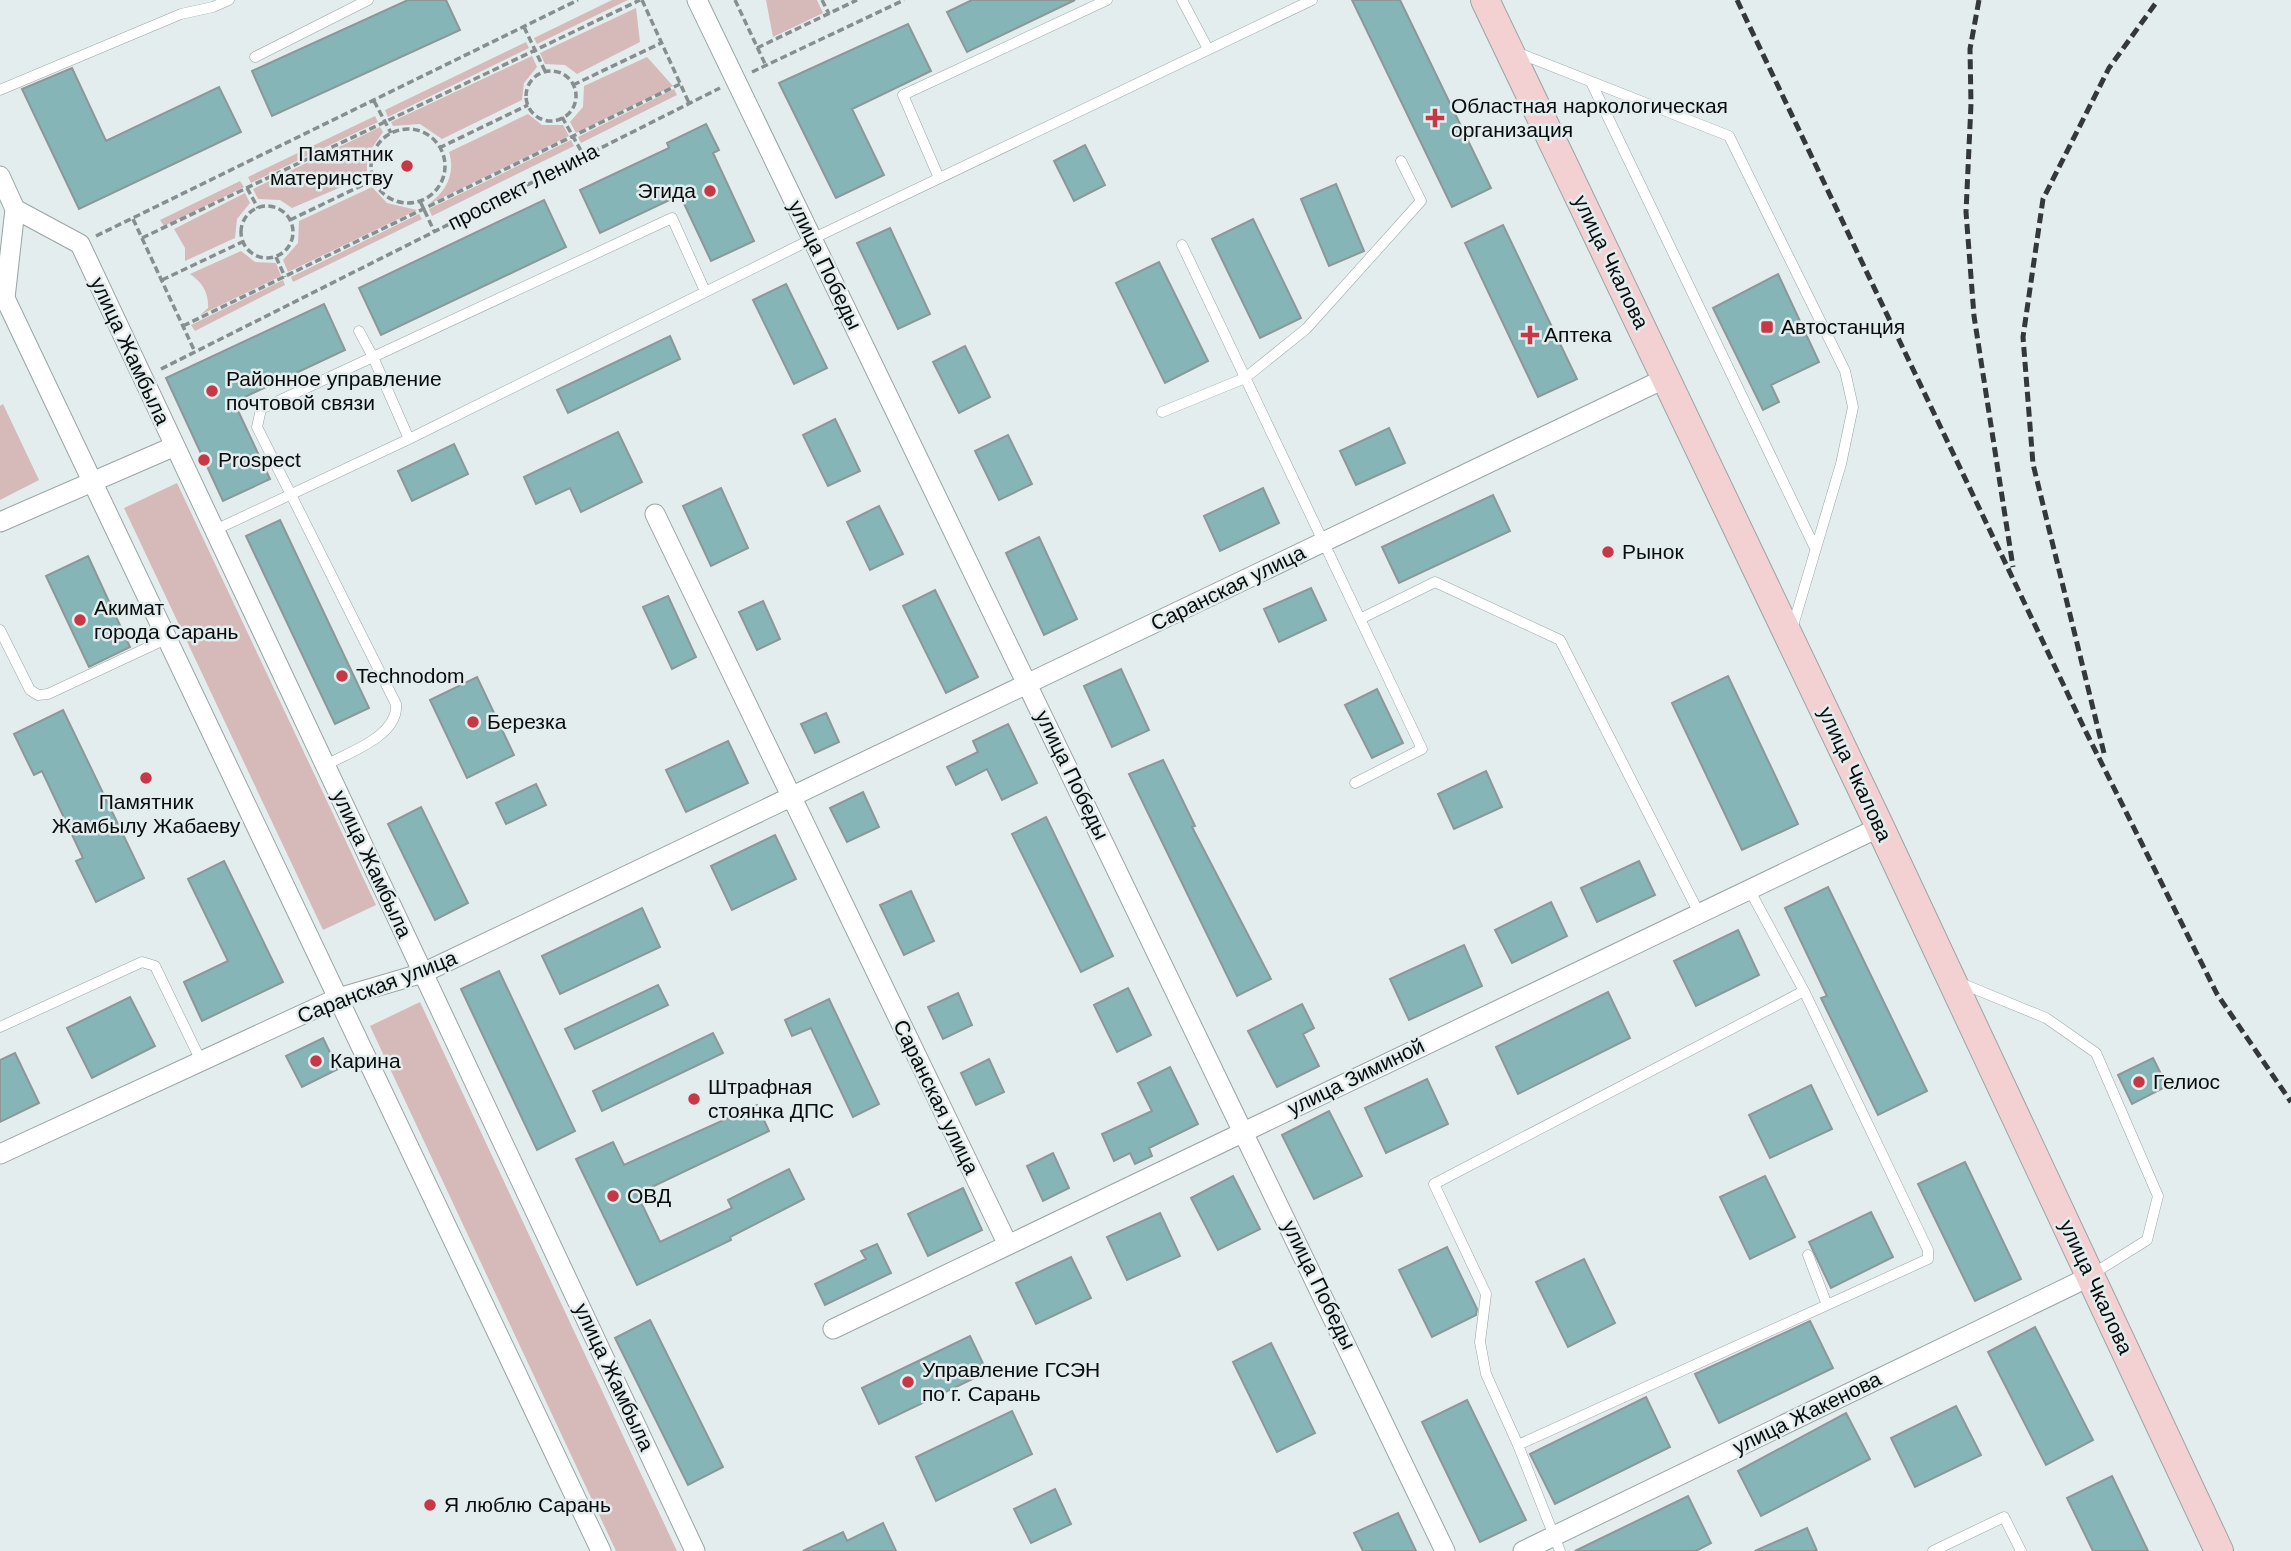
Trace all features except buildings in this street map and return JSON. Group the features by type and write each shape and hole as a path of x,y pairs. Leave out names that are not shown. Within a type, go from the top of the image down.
{"main road":[{"name":"улица Чкалова","path":"1485,0 1880,827 2220,1551"}],"street":[{"name":"улица Победы","path":"697,0 1446,1551"},
{"path":"2,185 15,209 80,244"},
{"path":"15,209 5,298 601,1551"},
{"name":"улица Жамбыла","path":"80,244 695,1551"},
{"name":"Саранская улица","path":"0,1154 338,998 424,973 1667,379"},
{"path":"0,522 175,446"},
{"name":"Саранская улица","path":"655,514 1008,1245"},
{"name":"улица Зиминой","path":"833,1329 1880,827"},
{"name":"улица Жакенова","path":"1523,1551 1558,1543 2091,1276"}],"lane":[{"path":"0,90 181,15 229,0"},
{"path":"255,57 368,0"},
{"path":"939,178 903,95 1107,0"},
{"path":"1182,0 1209,49"},
{"path":"215,530 409,439 705,291 1312,0"},
{"path":"1509,49 1729,136 1845,371 1853,407 1841,464 1814,546 1790,638"},
{"path":"1591,82 1814,546"},
{"path":"1162,412 1245,379 1306,329 1421,201 1401,160"},
{"path":"326,765 390,727 397,716 396,704 257,427 261,409 672,218 705,291"},
{"path":"1182,245 1422,749 1355,783"},
{"path":"359,331 409,439"},
{"path":"1360,620 1435,582 1560,640 1699,913"},
{"path":"0,632 30,690 38,695 48,694 166,639"},
{"path":"1518,1445 1928,1259 1929,1255 1804,991 1749,889"},
{"path":"0,1027 142,962 150,963 155,966 201,1061"},
{"path":"1952,979 2046,1018 2096,1053 2158,1196 2147,1240 2091,1276"},
{"path":"1558,1543 1486,1374 1480,1342 1486,1294 1434,1184 1804,991"},
{"path":"1808,1255 1827,1305"},
{"path":"1933,1551 2004,1517 2021,1551"}],"path":[{"path":"80,244 579,0"},
{"path":"142,238 641,0 689,103"},
{"path":"741,0 735,1 766,66"},
{"path":"822,0 829,14"},
{"path":"757,48 857,0"},
{"name":"проспект Ленина","path":"143,378 735,80 904,0"},
{"path":"524,27 545,71"},
{"path":"573,85 661,43"},
{"path":"545,71 562,73 573,85 574,103 562,117 547,120 539,118 528,105 526,97 531,81 545,71"},
{"path":"183,326 680,84"},
{"path":"374,100 391,133"},
{"path":"439,148 528,105"},
{"path":"562,117 584,156"},
{"path":"401,130 422,132 439,148 445,165 444,176 433,194 420,201 393,201 384,195 373,180 372,157 376,147 391,133 401,130"},
{"path":"290,220 373,180"},
{"path":"247,187 258,208"},
{"path":"420,201 435,232"},
{"path":"271,206 280,209 290,220 292,241 288,249 276,257 262,259 254,256 242,242 242,224 246,215 258,208 271,206"},
{"path":"133,219 195,352"},
{"path":"162,280 242,242"},
{"path":"276,257 285,277"}],"shaded area":[{"path":"612,0 628,0 537,44 534,38"},
{"path":"766,0 817,0 823,13 773,37"},
{"path":"636,8 640,42 577,74 565,65 545,64 540,53"},
{"path":"526,42 529,48 388,117 385,110"},
{"path":"532,56 537,67 524,83 522,100 442,139 420,124 393,126 391,122"},
{"path":"647,57 673,86 576,133 570,122 583,107 584,86"},
{"path":"674,89 677,95 581,143 578,137"},
{"path":"528,114 542,125 563,125 569,136 427,205 444,189 450,176 449,152"},
{"path":"375,116 378,122 251,183 248,177"},
{"path":"380,127 383,132 367,155 367,176 292,208 280,200 258,199 253,189"},
{"path":"571,140 574,146 432,216 429,209"},
{"path":"240,181 244,187 164,226 160,220"},
{"path":"372,187 387,203 417,210 288,272 283,260 298,243 299,221"},
{"path":"245,193 250,203 237,219 235,238 185,261 185,248 174,229"},
{"path":"419,214 422,219 293,282 291,277"},
{"path":"241,251 255,262 276,263 281,276 200,315 208,308 207,297 201,284 190,274"},
{"path":"283,280 285,285 195,331 191,325"},
{"path":"3,404 39,480 0,500 0,406"},
{"path":"177,483 376,905 323,930 124,508"},
{"path":"420,1002 677,1551 616,1551 370,1026"}],"railway":[{"path":"1737,0 2085,730 2217,994 2291,1102"},
{"path":"1979,0 1970,49 1971,104 1966,212 1974,316 2013,567"},
{"path":"2104,753 2033,464 2023,337 2043,199 2109,68 2158,0"}],"place":[{"name":"Областная наркологическая организация","path":"1435,118"},
{"name":"Памятник материнству","path":"407,166"},
{"name":"Эгида","path":"710,191"},
{"name":"Автостанция","path":"1767,327"},
{"name":"Аптека","path":"1530,335"},
{"name":"Районное управление почтовой связи","path":"212,391"},
{"name":"Prospect","path":"204,460"},
{"name":"Рынок","path":"1608,552"},
{"name":"Акимат города Сарань","path":"80,620"},
{"name":"Technodom","path":"342,676"},
{"name":"Березка","path":"473,722"},
{"name":"Памятник Жамбылу Жабаеву","path":"146,778"},
{"name":"Карина","path":"316,1061"},
{"name":"Гелиос","path":"2139,1082"},
{"name":"Штрафная стоянка ДПС","path":"694,1099"},
{"name":"ОВД","path":"613,1196"},
{"name":"Управление ГСЭН по г. Сарань","path":"908,1382"},
{"name":"Я люблю Сарань","path":"430,1505"}]}
